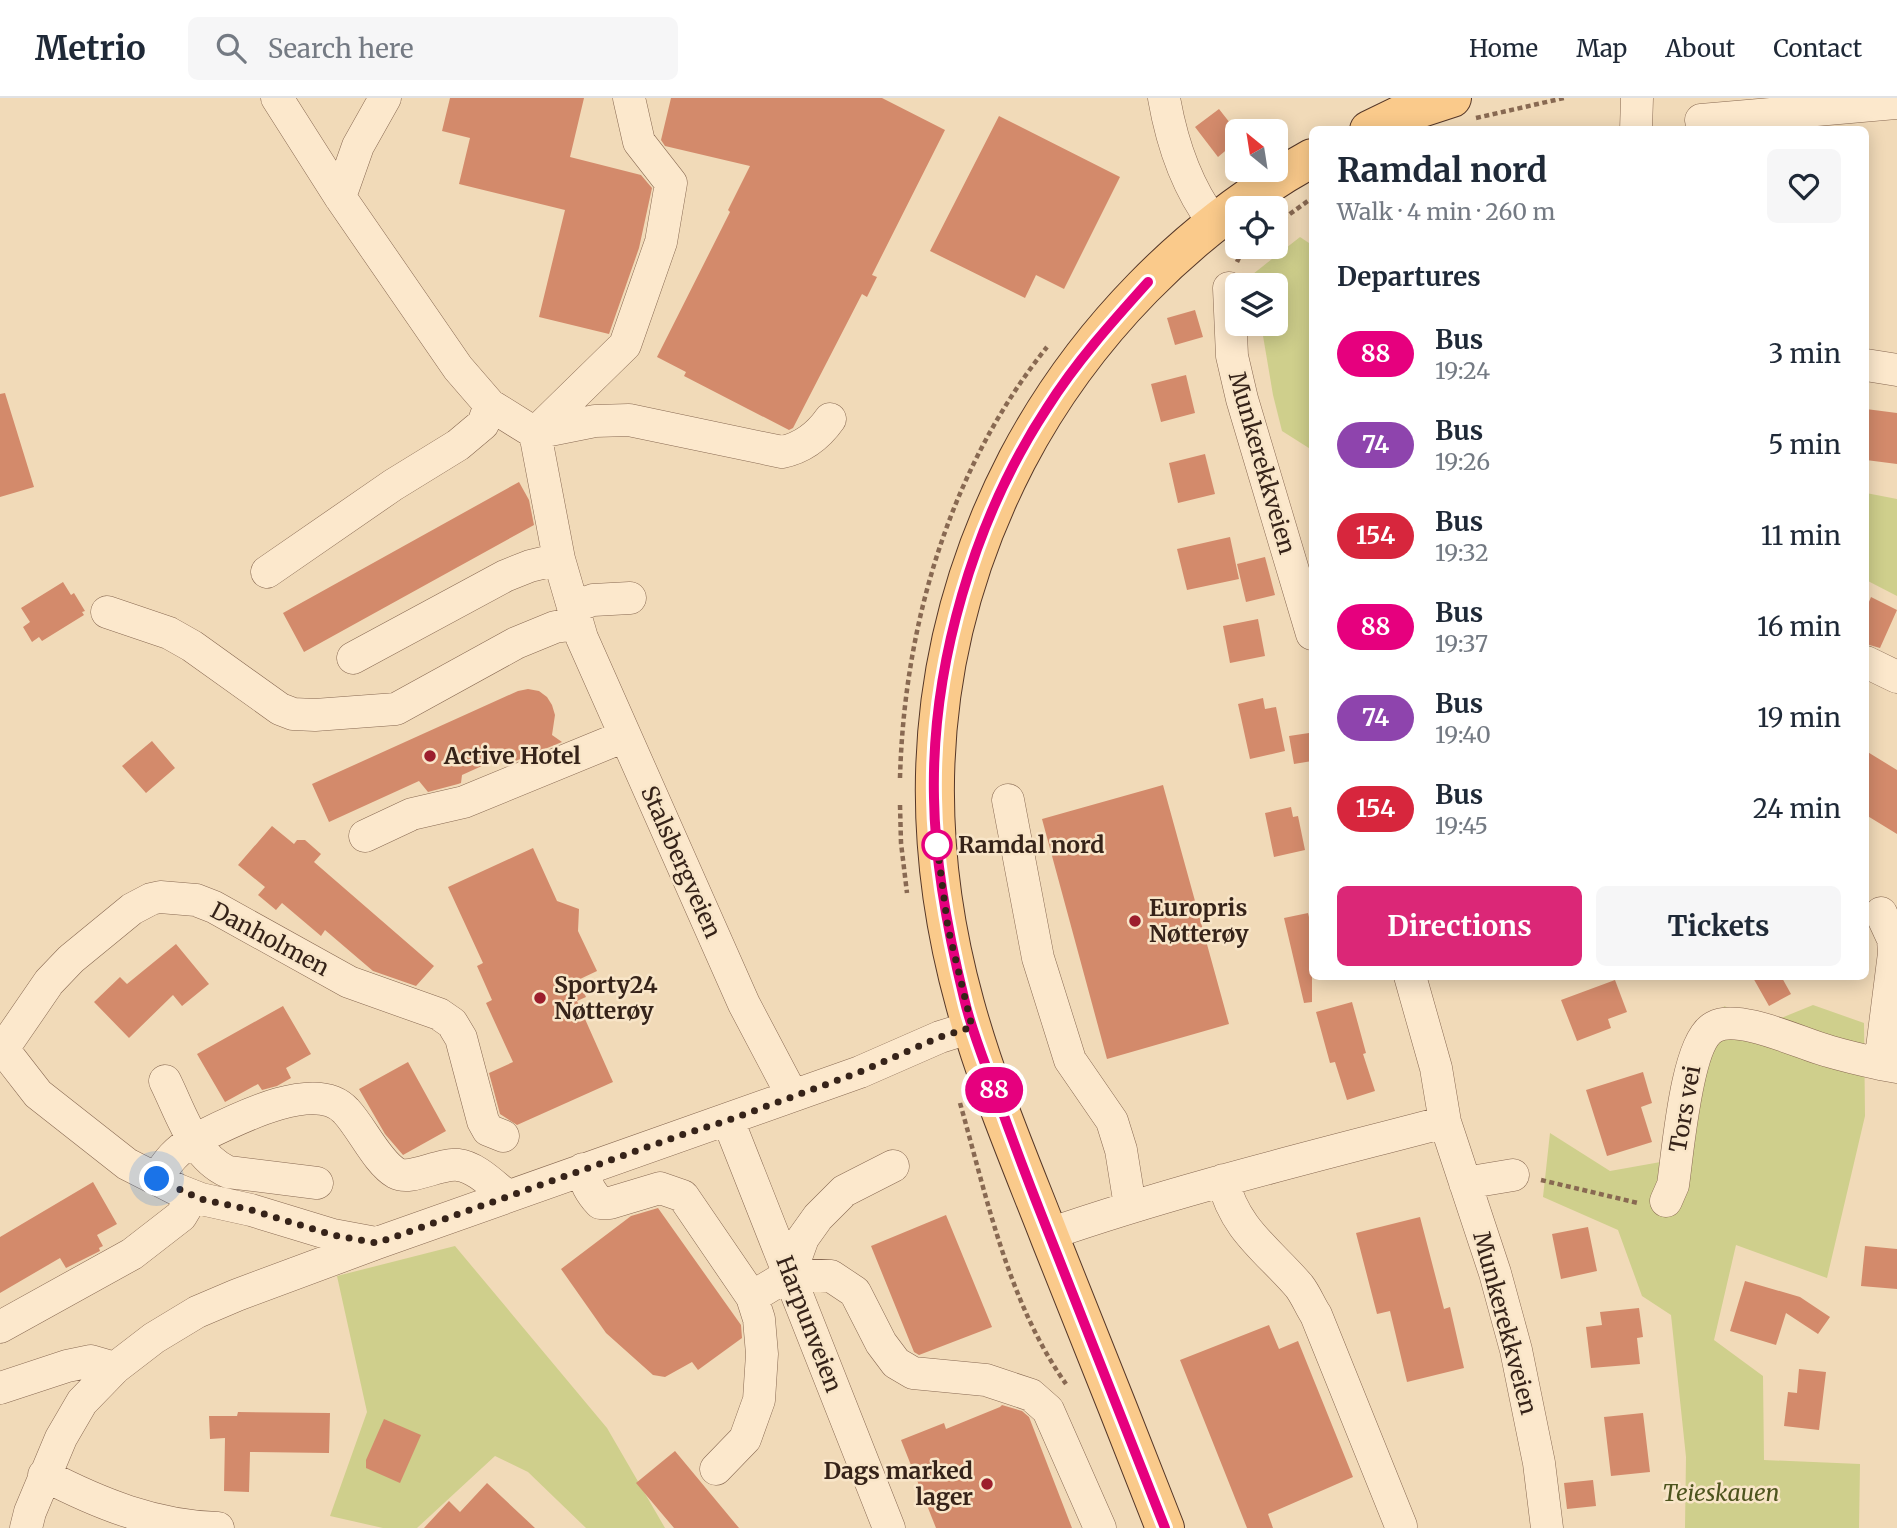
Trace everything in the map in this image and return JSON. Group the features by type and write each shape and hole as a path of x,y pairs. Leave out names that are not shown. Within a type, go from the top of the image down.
{"main road":[{"path":"1378,126 1400,116 1460,110"},
{"path":"1165,1528 1019,1159 972,1027 948,928 935,829 933,796 936,732 947,654 969,572 997,499 1046,408 1091,346 1148,282 1214,223 1279,177 1309,160"}],"street":[{"path":"277,98 340,197 458,368 490,405 535,433 595,421 629,420 782,452 806,443 830,419"},
{"path":"340,197 358,146 385,98"},
{"path":"535,433 625,345 661,242 671,183 639,142 629,98"},
{"path":"1164,98 1188,184 1214,223"},
{"path":"1636,126 1637,98"},
{"path":"1701,120 1897,103"},
{"name":"Munkerekkveien","path":"1231,336 1237,377 1309,624"},
{"path":"1869,365 1897,370"},
{"path":"267,572 393,485 458,445 483,424 490,405"},
{"name":"Stalsbergveien","path":"535,433 559,559 575,616 744,1004 793,1095"},
{"path":"353,658 505,576 559,559"},
{"path":"107,612 180,640 280,709 293,714 315,715 396,709 516,643 575,616 593,600 630,598"},
{"path":"1869,664 1897,677"},
{"path":"365,836 412,814 464,802 625,736"},
{"path":"1008,800 1038,958 1070,1060 1112,1121 1121,1150 1130,1206"},
{"name":"Danholmen","path":"377,1243 333,1235 193,1196 157,1179 118,1158 38,1094 1,1049 42,991 71,959 132,909 151,899 195,900 214,907 349,982 439,1014 452,1023 461,1038 483,1121 488,1130 503,1136"},
{"name":"Tors vei","path":"1666,1200 1673,1185 1691,1066 1698,1045 1714,1027 1730,1023 1745,1025 1826,1051 1888,1066 1894,953 1893,939 1881,913"},
{"name":"Munkerekkveien","path":"1411,980 1436,1068 1445,1122 1495,1273 1518,1362 1539,1463 1547,1528"},
{"path":"26,1528 44,1475 82,1402 115,1368 153,1338 197,1312 377,1243 860,1072 940,1037 972,1027"},
{"path":"165,1081 194,1140 205,1157 215,1166 228,1172 317,1183"},
{"path":"157,1179 165,1164 194,1140 289,1100 314,1097 332,1099 345,1109 387,1166 397,1174 405,1175 441,1166 460,1165 479,1174 507,1196"},
{"name":"Harpunveien","path":"729,1120 889,1528"},
{"path":"1049,1234 1130,1206 1445,1122"},
{"path":"790,1274 803,1238 818,1217 844,1191 893,1166"},
{"path":"583,1169 585,1182 600,1203 610,1203 660,1188 683,1196 751,1297 759,1319 762,1354 759,1400 744,1439 716,1469"},
{"path":"1465,1183 1513,1175"},
{"path":"1223,1180 1226,1196 1236,1217 1300,1288 1316,1315 1401,1526"},
{"path":"0,1327 132,1254 181,1216 193,1196"},
{"path":"751,1297 790,1274 831,1276 855,1292 881,1343 895,1363 913,1373 986,1380 1031,1395 1048,1410 1100,1528"},
{"path":"0,1388 91,1361 115,1368"},
{"path":"44,1475 86,1497 155,1521 218,1528"}],"path":[{"path":"1460,110 1564,98"},
{"path":"1288,215 1309,200"},
{"path":"959,1101 998,1237 1017,1290 1047,1357 1071,1393"},
{"path":"1513,1175 1641,1203 1655,1205 1666,1200"}],"green space":[{"path":"1300,237 1309,243 1309,448 1282,431 1263,336 1288,336 1288,273 1254,273 1272,259 1288,259 1288,246"},
{"path":"1869,494 1897,499 1897,596 1869,582"},
{"name":"Teieskauen","path":"1813,1005 1864,1023 1865,1116 1827,1278 1736,1245 1714,1340 1763,1376 1764,1460 1860,1464 1859,1528 1685,1528 1686,1457 1671,1315 1642,1296 1618,1230 1543,1197 1550,1133 1610,1171 1683,1158 1724,1006 1769,1023"},
{"path":"455,1246 607,1428 665,1528 586,1528 528,1472 495,1456 417,1528 383,1528 330,1516 367,1412 337,1276"}],"building":[{"path":"450,98 584,98 570,157 641,175 652,188 639,248 609,334 539,317 565,210 459,184 470,138 442,131"},
{"path":"671,98 882,98 945,130 872,275 877,277 867,297 862,294 793,428 789,430 684,376 686,372 657,357 730,212 728,210 750,166 665,146 661,140"},
{"path":"1219,109 1227,119 1225,151 1218,157 1195,127"},
{"path":"999,116 1120,177 1064,289 1036,275 1025,298 930,251"},
{"path":"1195,310 1203,337 1175,345 1167,318"},
{"path":"1186,375 1195,413 1161,422 1151,384"},
{"path":"5,393 34,487 0,497 0,394"},
{"path":"1869,409 1897,413 1897,464 1869,460"},
{"path":"1205,454 1215,494 1178,503 1169,463"},
{"path":"519,482 529,500 534,525 304,652 283,613"},
{"path":"1230,537 1239,579 1187,590 1177,549"},
{"path":"1265,557 1275,595 1246,602 1237,564"},
{"path":"63,582 71,595 74,593 85,611 82,612 84,615 42,641 39,637 32,642 23,627 30,622 21,608"},
{"path":"1871,597 1897,610 1880,648 1869,645"},
{"path":"1258,619 1265,656 1230,663 1223,626"},
{"path":"518,691 539,691 547,697 555,715 552,735 562,742 508,764 504,756 462,775 461,783 458,784 428,792 419,781 329,822 312,784"},
{"path":"1263,698 1265,709 1276,707 1285,751 1250,759 1238,704"},
{"path":"1309,733 1309,762 1294,764 1289,736"},
{"path":"152,741 175,768 146,793 122,766"},
{"path":"1869,753 1897,770 1897,834 1869,817"},
{"name":"Europris Nøtterøy","path":"1163,785 1229,1024 1107,1059 1042,819"},
{"path":"1291,807 1293,817 1298,816 1305,850 1274,857 1265,813"},
{"path":"272,826 294,844 297,840 305,840 321,854 314,862 434,966 416,986 373,971 325,930 321,936 282,903 276,910 258,895 265,887 238,865"},
{"path":"533,848 557,901 579,909 578,931 597,971 578,980 586,997 577,1001 613,1082 517,1125 500,1114 489,1073 513,1062 486,1003 492,1000 477,966 483,963 448,887"},
{"path":"1308,913 1312,1002 1304,1003 1284,918"},
{"path":"176,944 209,984 182,1006 173,995 129,1038 94,1002 120,977 127,984"},
{"path":"1615,980 1627,1012 1608,1019 1611,1028 1577,1041 1561,1000"},
{"path":"1754,980 1783,980 1791,994 1769,1006"},
{"path":"1352,1002 1366,1053 1363,1054 1375,1091 1347,1100 1335,1062 1330,1063 1316,1012"},
{"path":"283,1006 311,1054 286,1068 291,1078 277,1086 262,1090 258,1084 225,1102 197,1054"},
{"path":"408,1062 446,1131 403,1155 385,1134 359,1089"},
{"path":"1643,1072 1652,1103 1641,1107 1652,1142 1607,1156 1586,1090"},
{"path":"93,1182 117,1224 97,1235 103,1246 99,1248 100,1251 66,1268 60,1258 0,1293 0,1237"},
{"path":"658,1208 741,1325 742,1338 698,1370 692,1362 665,1377 653,1375 606,1333 561,1269 631,1216"},
{"path":"946,1215 992,1327 919,1355 914,1352 871,1246"},
{"path":"1420,1217 1444,1309 1450,1307 1464,1368 1407,1382 1390,1311 1377,1314 1356,1233"},
{"path":"1588,1227 1597,1271 1561,1279 1552,1234"},
{"path":"1865,1246 1897,1249 1897,1289 1861,1286"},
{"path":"1745,1281 1800,1297 1830,1317 1818,1334 1786,1313 1776,1345 1730,1331"},
{"path":"1639,1308 1643,1337 1637,1338 1640,1364 1591,1368 1586,1327 1602,1325 1600,1312"},
{"path":"1269,1325 1279,1349 1298,1341 1353,1477 1268,1514 1273,1528 1247,1528 1180,1360"},
{"path":"1799,1369 1826,1372 1819,1430 1784,1426 1788,1392 1797,1393"},
{"name":"Dags marked lager","path":"1002,1405 1022,1411 1029,1417 1072,1528 936,1528 901,1440 944,1423 946,1429"},
{"path":"238,1412 330,1413 329,1453 250,1452 249,1492 224,1491 225,1438 210,1439 209,1416 237,1416"},
{"path":"1643,1413 1650,1472 1611,1476 1604,1417"},
{"path":"384,1419 421,1435 400,1483 366,1468 366,1460"},
{"path":"675,1451 739,1528 674,1528 636,1483"},
{"path":"1593,1480 1596,1506 1567,1509 1564,1483"},
{"path":"487,1483 535,1528 424,1528 449,1501 460,1512"}],"bus line":[{"name":"88","path":"1148,282 1091,346 1046,408 997,499 969,572 947,654 936,732 933,796 948,928 972,1027 1019,1159 1165,1528"}],"place":[{"name":"Active Hotel","path":"430,756"},
{"name":"Ramdal nord","path":"937,845"},
{"name":"Europris Nøtterøy","path":"1135,921"},
{"name":"Sporty24 Nøtterøy","path":"540,998"},
{"name":"Dags marked lager","path":"987,1484"}],"route":[{"path":"157,1179 201,1199 251,1210 333,1235 377,1243 729,1120 972,1027 948,928 937,845"}]}
